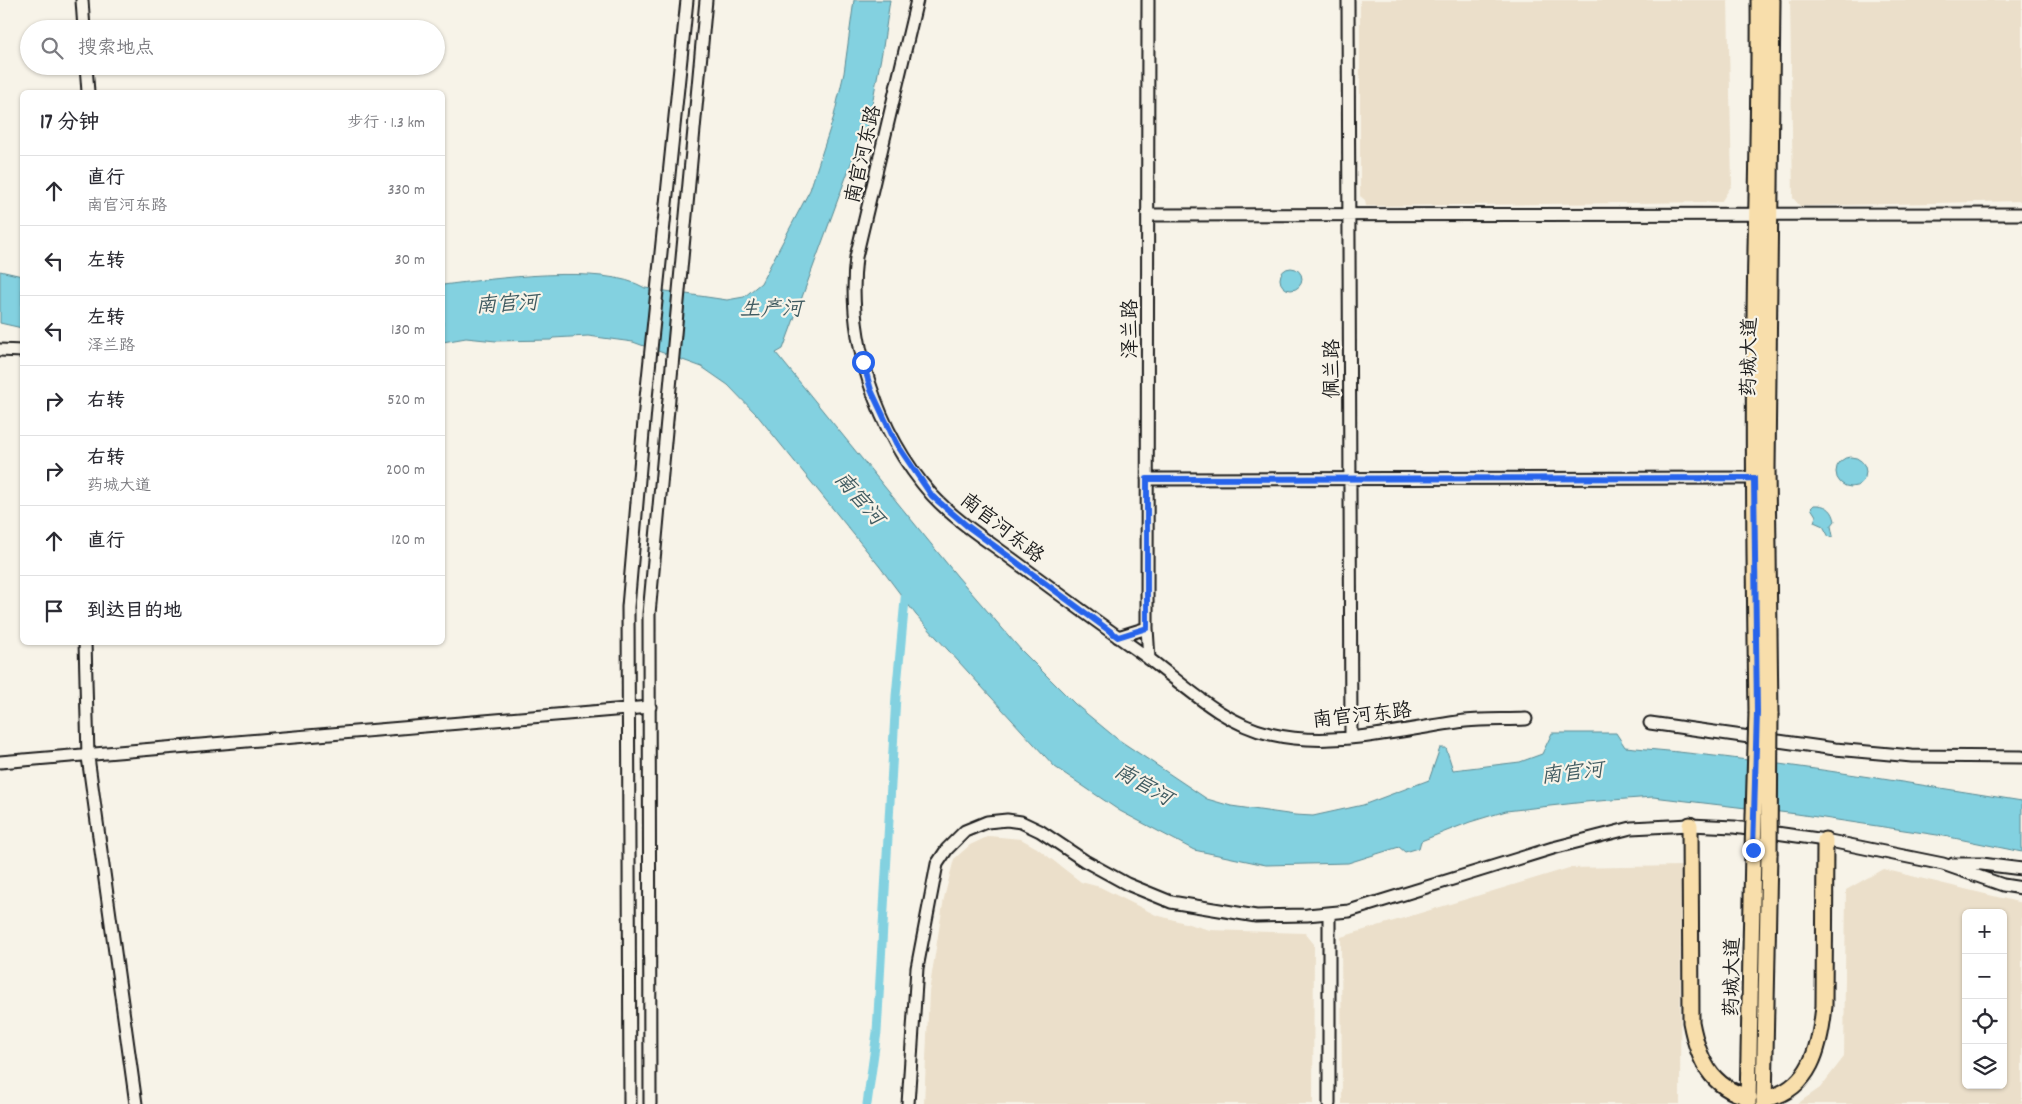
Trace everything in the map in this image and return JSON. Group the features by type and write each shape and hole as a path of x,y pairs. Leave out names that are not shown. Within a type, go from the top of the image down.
{"main road":[{"name":"药城大道","path":"1749,1100 1753,850 1763,713 1767,473 1759,0"},
{"name":"药城大道","path":"1764,1101 1769,854 1754,478 1762,214 1772,0"},
{"path":"1690,825 1691,1022 1695,1045 1707,1069 1722,1086 1749,1100"},
{"path":"1764,1101 1776,1097 1798,1082 1809,1068 1816,1054 1822,1030 1824,1006 1825,840"}],"street":[{"path":"82,0 83,20"},
{"path":"630,1104 628,607 646,398 687,0"},
{"path":"650,1104 649,614 706,0"},
{"name":"南官河东路","path":"917,0 856,257 854,305 858,336 871,390 896,443 932,496 966,525 1218,712 1244,726 1271,735 1329,740 1468,721 1526,719"},
{"name":"泽兰路","path":"1148,0 1147,628 1149,659"},
{"name":"佩兰路","path":"1348,0 1351,738"},
{"path":"87,75 88,90"},
{"path":"1148,215 2022,214"},
{"path":"0,350 20,351"},
{"path":"1147,479 1754,478"},
{"path":"1118,637 1147,628"},
{"path":"85,645 88,754 136,1104"},
{"path":"0,762 650,707"},
{"path":"1650,723 1835,749 1912,756 2022,757"},
{"path":"908,1104 917,968 937,864 947,849 965,831 987,822 1007,820 1021,822 1040,831 1084,861 1127,884 1172,902 1256,916 1349,911 1553,848 1631,828 1690,825 1734,827 1825,840 1943,864 1990,881 2022,888"},
{"path":"1943,864 1982,864 2022,869"},
{"path":"1329,912 1329,1104"}],"shaded area":[{"path":"1360,0 1728,0 1732,185 1721,202 1366,206 1365,200 1360,196"},
{"path":"1790,0 2022,0 2022,201 1800,206 1793,198"},
{"path":"989,836 1021,839 1037,848 1081,882 1100,887 1156,915 1210,930 1305,933 1314,944 1313,1104 924,1104 929,992 944,898 954,859 970,845"},
{"path":"1681,866 1680,1104 1342,1104 1341,937 1569,868"},
{"path":"1883,869 2022,903 2022,1104 1797,1104 1820,1088 1844,1057 1846,890"}],"water":[{"path":"854,0 890,0 868,125 856,150 783,349 776,353 957,576 1021,650 1075,704 1116,738 1207,799 1231,806 1313,816 1363,805 1429,780 1440,748 1446,748 1453,770 1520,762 1542,754 1552,733 1616,733 1625,747 1774,763 2022,801 2022,852 1944,836 1797,814 1653,797 1506,811 1470,822 1421,841 1419,848 1405,852 1399,847 1348,863 1266,865 1194,850 1120,811 1055,767 916,615 880,567 757,415 728,385 702,367 633,342 588,336 553,338 551,340 496,341 466,338 445,342 445,285 489,279 576,274 627,280 645,288 727,300 744,297 761,283 810,190 834,116 844,73"},
{"path":"1291,268 1299,271 1302,279 1299,287 1291,290 1283,287 1280,279 1283,271"},
{"path":"0,271 20,276 20,328 0,323"},
{"path":"1851,457 1862,461 1866,472 1862,483 1851,487 1840,483 1836,472 1840,461"},
{"path":"1814,505 1827,508 1833,514 1835,521 1831,526 1833,536 1829,537 1823,526 1814,522 1816,516 1811,508"}],"waterway":[{"path":"867,1104 877,1032 896,696 906,589"}],"route":[{"path":"863,362 871,390 896,443 932,496 966,525 1118,637 1147,628 1147,479 1754,478 1757,712 1753,850"}],"water label":[{"name":"南官河","path":"507,303"},
{"name":"生产河","path":"771,308"},
{"name":"南官河","path":"860,498"},
{"name":"南官河","path":"1572,772"},
{"name":"南官河","path":"1144,784"}]}
